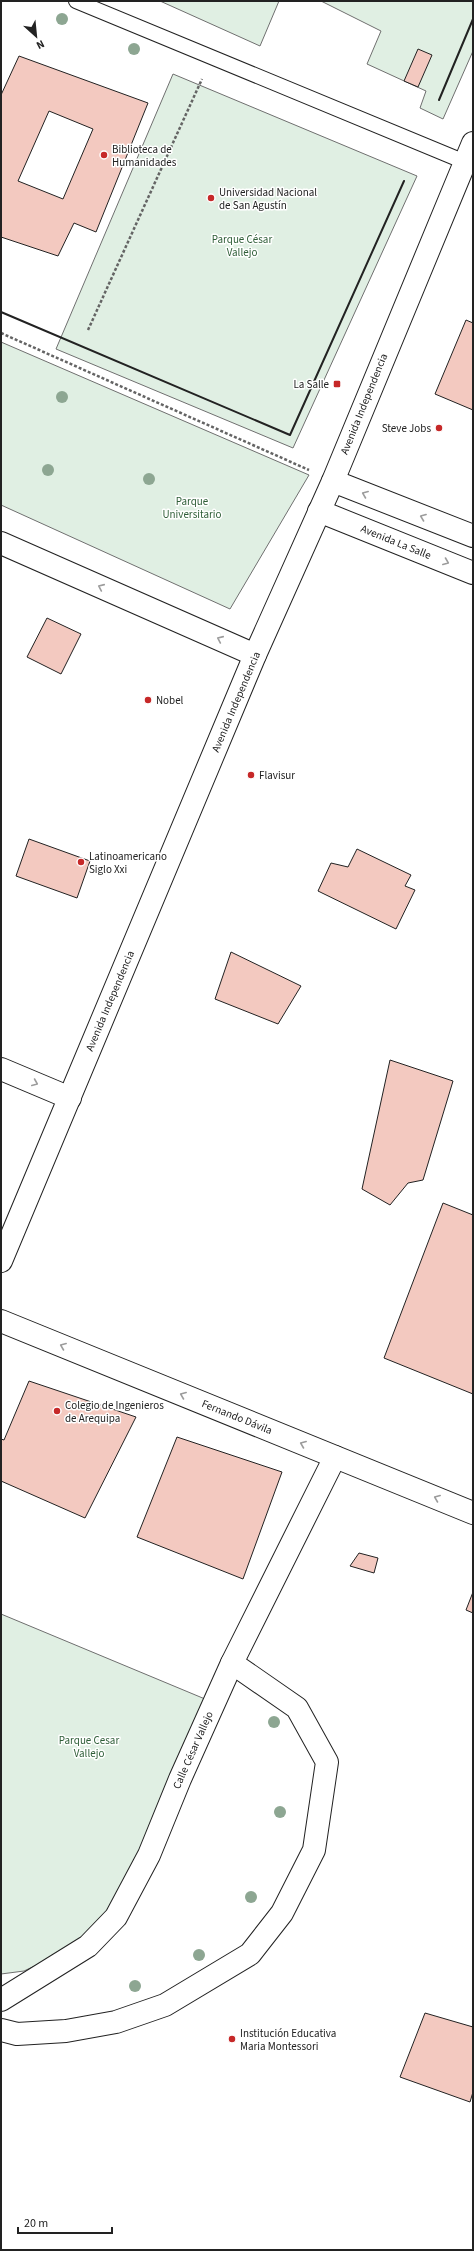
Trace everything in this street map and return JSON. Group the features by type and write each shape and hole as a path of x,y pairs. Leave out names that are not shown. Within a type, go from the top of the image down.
{"street":[{"name":"Avenida Independencia","path":"1,1261 256,655 333,481 469,153"},
{"path":"333,481 473,536"},
{"name":"Avenida La Salle","path":"319,511 473,573"},
{"path":"1,543 256,655"},
{"path":"1,1069 70,1098"},
{"name":"Fernando Dávila","path":"1,1321 473,1513"},
{"name":"Calle César Vallejo","path":"1,2000 88,1946 116,1917 149,1855 180,1778 232,1663 335,1457"},
{"path":"1,2030 17,2034 66,2031 116,2022 165,2005 250,1954 282,1913 314,1850 327,1762 297,1708 232,1663"}],"lane":[{"path":"76,1 212,57 469,153"}],"path":[{"path":"88,330 212,57"},
{"path":"1,333 333,481"}],"green space":[{"path":"160,1 279,1 260,46"},
{"path":"321,1 473,1 473,51 443,119 420,108 426,91 367,64 381,31"},
{"name":"Parque César Vallejo","path":"173,74 417,176 293,448 56,349"},
{"name":"Parque Universitario","path":"1,342 309,475 230,609 1,505"},
{"name":"Parque Cesar Vallejo","path":"1,1614 205,1699 118,1904 83,1943 24,1971 1,1974"}],"building":[{"path":"418,49 432,55 418,87 404,81"},
{"name":"Biblioteca de Humanidades","path":"19,56 148,103 96,232 74,223 58,256 1,237 1,95","holes":["49,111 93,129 63,199 18,181"]},
{"path":"466,320 473,323 473,410 435,394"},
{"path":"47,618 81,634 61,674 27,657"},
{"path":"29,839 90,861 77,898 16,876"},
{"path":"357,849 411,875 405,886 415,890 396,929 318,891 331,863 348,867"},
{"path":"231,952 301,986 278,1024 215,999"},
{"path":"390,1060 453,1081 423,1180 408,1183 390,1205 362,1189"},
{"path":"443,1203 473,1215 473,1394 384,1358"},
{"path":"29,1381 136,1417 85,1518 1,1481 1,1439 4,1440"},
{"path":"177,1437 282,1472 243,1579 137,1537"},
{"path":"359,1553 378,1558 374,1573 350,1566"},
{"path":"473,1592 473,1613 466,1610"},
{"path":"425,2013 473,2027 473,2092 470,2102 400,2077"}],"wall":[{"path":"439,100 473,19"},
{"path":"1,312 290,435 404,181"}],"place":[{"name":"Biblioteca de Humanidades","path":"104,155"},
{"name":"Universidad Nacional de San Agustín","path":"211,198"},
{"name":"La Salle","path":"337,384"},
{"name":"Steve Jobs","path":"439,428"},
{"name":"Nobel","path":"148,700"},
{"name":"Flavisur","path":"251,775"},
{"name":"Latinoamericano Siglo Xxi","path":"81,862"},
{"name":"Colegio de Ingenieros de Arequipa","path":"57,1411"},
{"name":"Institución Educativa Maria Montessori","path":"232,2039"}]}
